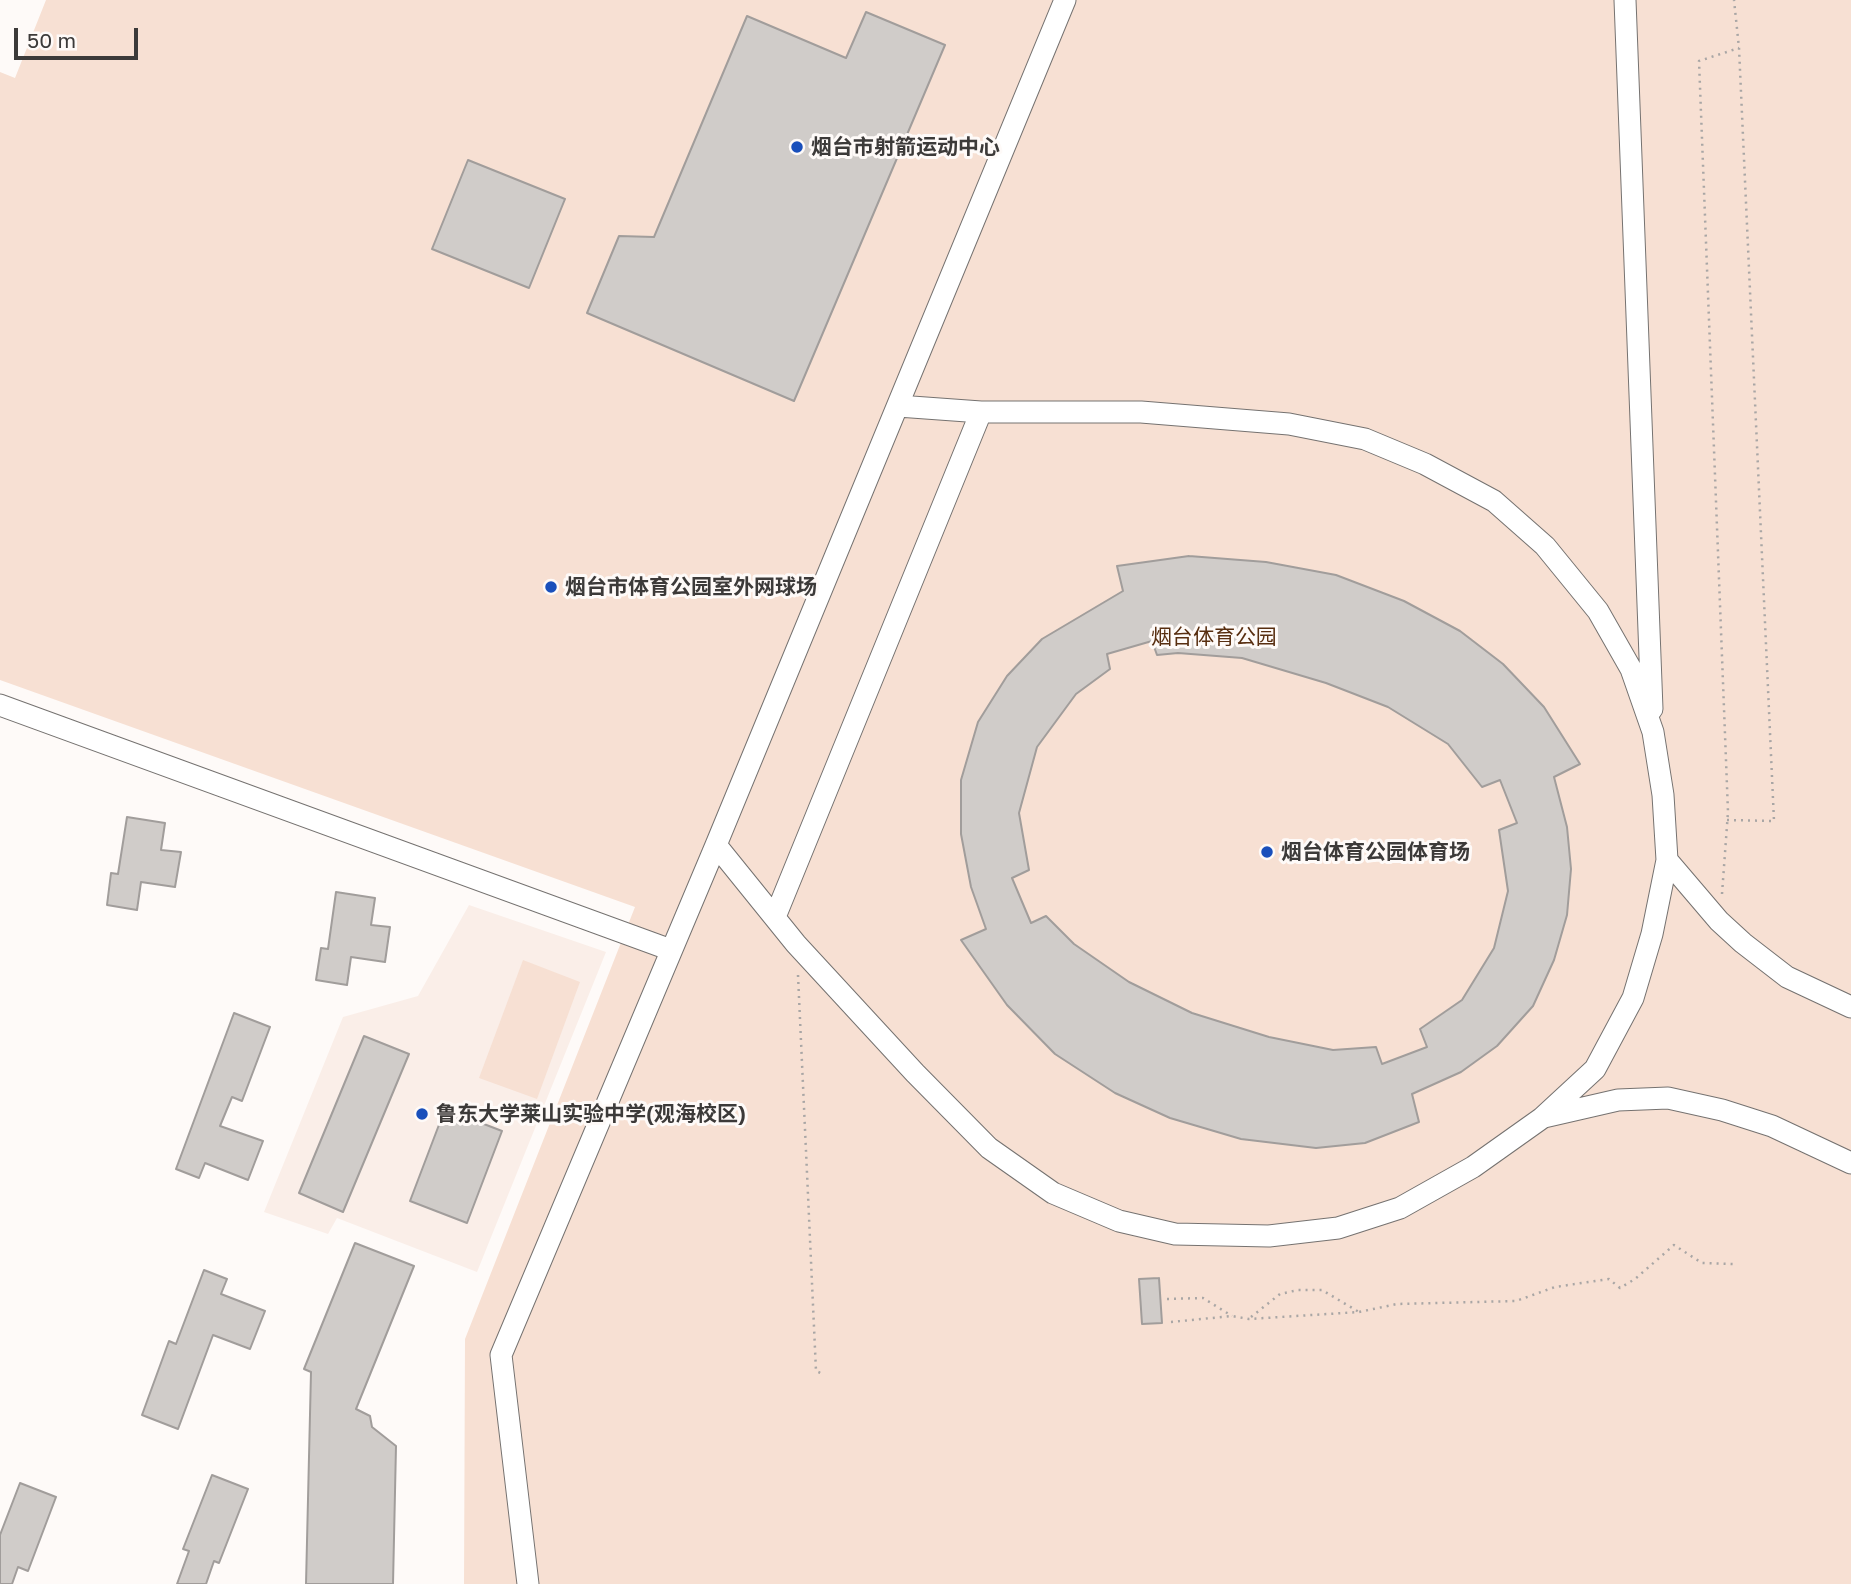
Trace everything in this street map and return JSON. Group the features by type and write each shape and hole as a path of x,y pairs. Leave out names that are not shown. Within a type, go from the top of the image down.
{"street":[{"path":"528,1584 501,1355 716,845 1065,0"},
{"path":"716,845 796,944 915,1073 989,1148 1052,1193 1119,1221 1175,1234 1269,1236 1338,1228 1400,1208 1473,1167 1542,1118 1595,1069 1633,998 1653,934 1667,860 1663,795 1653,732 1625,0"},
{"path":"898,406 981,412 1141,412 1289,425 1365,439 1425,464 1494,501 1545,546 1598,611 1631,669 1653,732"},
{"path":"775,917 981,412"},
{"path":"0,705 671,950"},
{"path":"1667,860 1719,921 1743,943 1787,977 1851,1007"},
{"path":"1542,1118 1618,1100 1668,1098 1721,1110 1772,1126 1851,1163"}],"path":[{"path":"1727,820 1774,821 1739,48 1734,0"},
{"path":"1719,921 1727,820 1699,61 1739,48"},
{"path":"796,944 816,1371 823,1374"},
{"path":"1171,1322 1232,1316 1250,1318 1359,1312 1397,1304 1516,1301 1555,1287 1609,1279 1620,1288 1674,1245 1702,1263 1734,1264"},
{"path":"1250,1318 1280,1294 1298,1290 1322,1290 1359,1312"},
{"path":"1167,1299 1203,1298 1232,1316"}],"shaded area":[{"name":"鲁东大学莱山实验中学(观海校区)","path":"469,905 606,952 477,1272 337,1218 328,1234 264,1212 343,1017 418,996"}],"green space":[{"name":"烟台体育公园","path":"46,0 1851,0 1851,1584 464,1584 465,1339 635,907 0,680 0,72 15,78"},
{"path":"523,960 580,982 537,1099 479,1078"}],"building":[{"name":"烟台市射箭运动中心","path":"866,12 945,45 794,401 587,313 619,236 654,237 747,16 846,58"},
{"path":"468,160 565,199 529,288 432,249"},
{"path":"1189,556 1266,562 1336,575 1404,601 1460,631 1503,664 1544,707 1580,764 1554,777 1567,827 1571,869 1567,915 1554,960 1533,1006 1497,1046 1461,1072 1412,1094 1419,1122 1365,1143 1316,1148 1241,1139 1170,1118 1115,1093 1055,1054 1007,1005 961,940 986,929 971,887 961,834 961,780 978,722 1007,676 1042,639 1123,591 1117,566","holes":["1152,641 1157,655 1178,653 1242,658 1326,683 1388,707 1448,744 1482,787 1500,780 1517,823 1499,830 1508,891 1494,948 1462,1000 1420,1029 1427,1047 1382,1064 1376,1047 1333,1050 1269,1037 1192,1013 1129,982 1074,944 1046,916 1031,923 1012,878 1029,870 1019,813 1037,747 1076,694 1110,669 1107,654"]},
{"path":"127,817 165,823 161,850 181,852 175,887 141,882 137,910 107,905 111,873 118,874"},
{"path":"336,892 375,898 371,925 390,927 385,962 351,957 347,985 316,980 321,948 328,949"},
{"path":"234,1013 270,1027 242,1101 232,1097 220,1126 263,1141 248,1180 205,1163 199,1178 176,1169"},
{"path":"364,1036 409,1054 343,1212 299,1193"},
{"path":"445,1109 502,1131 467,1223 410,1201"},
{"path":"355,1243 414,1266 356,1409 370,1416 372,1427 396,1446 393,1584 306,1584 311,1372 304,1369"},
{"path":"204,1270 227,1279 221,1294 265,1311 250,1349 213,1335 178,1429 142,1415 169,1341 176,1344"},
{"path":"1159,1278 1162,1323 1142,1324 1139,1279"},
{"path":"212,1475 248,1489 219,1563 214,1561 206,1584 177,1584 189,1551 183,1549"},
{"path":"20,1483 56,1497 28,1571 18,1567 12,1584 0,1584 0,1535"}],"place":[{"name":"烟台市射箭运动中心","path":"797,147"},
{"name":"烟台市体育公园室外网球场","path":"551,587"},
{"name":"烟台体育公园体育场","path":"1267,852"},
{"name":"鲁东大学莱山实验中学(观海校区)","path":"422,1114"}]}
